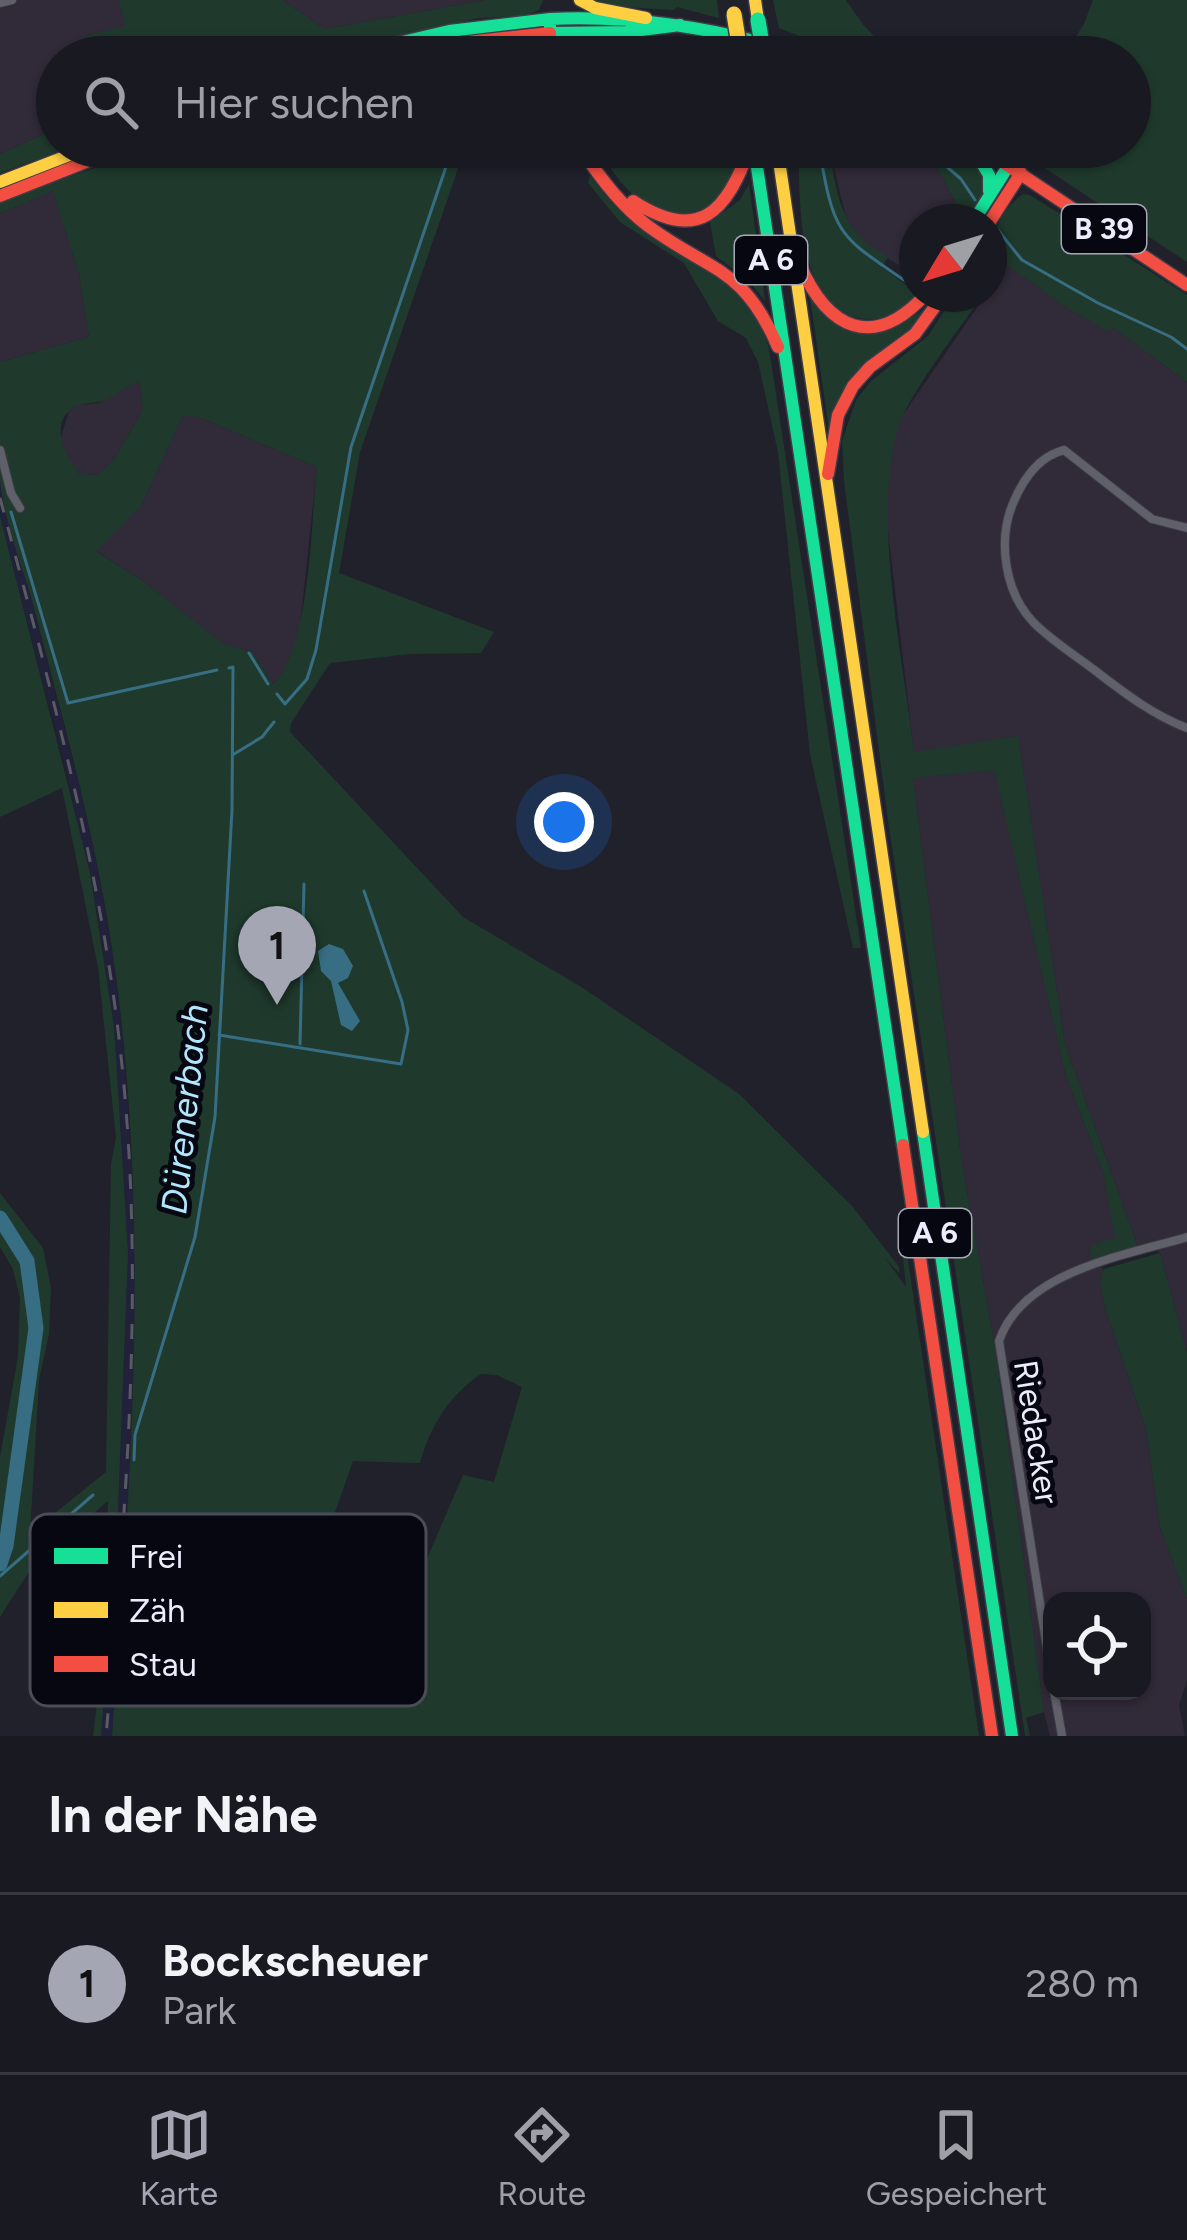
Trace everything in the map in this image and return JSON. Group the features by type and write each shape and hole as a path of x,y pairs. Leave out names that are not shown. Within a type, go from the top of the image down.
{"main road":[{"path":"550,0 559,21"},
{"path":"580,0 596,10 630,11 652,22"},
{"path":"755,0 761,36"},
{"path":"509,36 559,21 680,25"},
{"path":"428,36 559,21 652,22 733,36"},
{"path":"0,182 36,168"},
{"path":"0,196 71,168"},
{"path":"593,168 628,210 660,235 739,279 760,307 788,372"},
{"path":"607,168 647,212 678,222 706,217 734,190 743,168"},
{"name":"A 6","path":"755,168 992,1736"},
{"name":"A 6","path":"780,168 1012,1736"},
{"path":"986,168 989,194"},
{"path":"983,204 1015,169"},
{"path":"998,204 1015,169"},
{"name":"B 39","path":"1015,169 1187,285"},
{"path":"791,246 813,293 841,320 884,325 911,312"},
{"path":"826,488 843,403 860,376 915,334 926,312"}],"street":[{"path":"0,450 11,493 20,508"},
{"path":"1187,528 1152,519 1064,450 1050,453 1035,467 1016,496 1006,521 1005,544 1015,592 1031,620 1137,703 1187,728"},
{"name":"Riedacker","path":"1043,1622 999,1341 1014,1311 1061,1279 1187,1237"},
{"path":"1056,1700 1062,1736"}],"shaded area":[{"path":"0,0 119,0 126,27 86,36 36,36 36,138 0,154"},
{"path":"282,0 486,0 325,29"},
{"path":"834,168 936,168 956,204 899,204 899,265 862,242 847,222"},
{"path":"53,190 79,274 89,337 0,362 0,213"},
{"path":"1007,264 1069,309 1108,331 1112,326 1187,382 1187,1352 1160,1253 1151,1243 1138,1247 1065,1044 1018,737 914,753 887,522 887,468 900,419 974,312 1007,312"},
{"path":"140,380 143,410 113,461 97,475 80,474 65,456 60,440 69,411 99,403"},
{"path":"183,414 317,467 299,635 288,666 273,684 252,652 222,644 95,550 141,506"},
{"path":"0,483 90,826 112,948 136,1235 129,1514 118,1514 128,1253 114,1026 99,922 67,773 0,516"},
{"path":"994,769 1066,1076 1103,1173 1116,1238 1092,1262 1104,1269 1100,1280 1104,1305 1146,1429 1160,1527 1187,1599 1187,1680 1179,1705 1185,1736 1050,1736 1044,1712 995,1347 962,1164 913,778"},
{"path":"103,1706 114,1706 112,1736 101,1736"}],"green space":[{"path":"119,0 282,0 325,29 486,0 543,0 539,10 524,16 479,18 404,36 86,36 125,26"},
{"path":"588,0 717,0 719,18 677,7 607,6"},
{"path":"773,0 846,0 874,36 799,36 779,28"},
{"path":"1093,0 1187,0 1187,262 1045,168 1151,168 1151,36 1076,36"},
{"path":"36,138 36,160 0,173 0,154"},
{"path":"94,168 458,168 360,452 339,573 494,632 481,653 410,654 330,663 291,723 290,732 463,917 583,988 739,1094 852,1206 899,1267 899,1273 884,1257 906,1287 904,1234 979,1736 112,1736 114,1706 426,1706 426,1561 463,1475 494,1482 522,1387 497,1375 481,1374 442,1413 420,1463 353,1461 334,1514 127,1514 134,1243 124,1046 112,948 68,737 0,480 0,362 89,337 79,274 53,191 0,213 0,201","holes":["140,381 143,410 113,461 97,475 80,474 62,439 62,420 68,412 105,400","183,415 201,418 317,467 302,613 286,667 273,684 252,652 222,643 96,551 141,506"]},
{"path":"611,168 736,168 723,194 711,204 680,214 647,205"},
{"path":"799,168 833,168 850,224 888,257 882,267 899,280 899,311 870,319 845,313 827,299 807,252"},
{"path":"936,168 978,168 983,196 978,204 956,204"},
{"path":"590,176 628,219 731,286 746,302 769,349 861,948 853,948 810,754 778,452 758,362 746,338 718,321 684,263 620,222 588,183"},
{"path":"749,184 765,301 748,280 716,256 710,222 740,200"},
{"path":"1023,194 1030,195 1187,295 1187,382 1113,327 1109,332 1069,309 1007,265 1007,209"},
{"path":"810,297 880,332 924,312 866,366 829,430"},
{"path":"943,312 971,312 904,412 891,461 892,587 914,752 1018,736 1065,1044 1138,1247 1092,1263 1090,1246 1115,1237 1103,1173 1066,1076 994,770 913,778 962,1164 995,1347 1044,1712 1026,1718 1030,1736 1025,1736 888,820 844,481 842,441 856,400 871,381 928,336"},
{"path":"0,516 90,873 114,1026 128,1253 118,1514 107,1514 108,1501 92,1514 54,1514 106,1472 111,1164 116,1138 98,967 62,788 0,817"},
{"path":"0,1193 43,1248 51,1288 49,1334 39,1380 30,1570 0,1617 0,1457 18,1357 20,1298 13,1269 0,1247"},
{"path":"1160,1253 1187,1352 1187,1599 1160,1527 1146,1429 1100,1280 1104,1269"},
{"path":"97,1706 103,1706 101,1736 93,1736"}],"water":[{"path":"329,944 343,949 353,966 348,978 338,983 360,1021 352,1031 341,1025 331,981 321,971 318,951"}],"waterway":[{"name":"Dürenerbach","path":"277,694 285,704 307,679 351,447 446,168"},
{"path":"823,168 830,202 845,234 899,277"},
{"name":"Dürenerbach","path":"948,168 975,200"},
{"name":"Dürenerbach","path":"1007,241 1022,260 1187,349"},
{"path":"11,512 68,703 217,670"},
{"path":"249,653 268,684"},
{"name":"Dürenerbach","path":"134,1460 135,1435 195,1237 215,1117 232,810 233,667 229,668"},
{"name":"Dürenerbach","path":"234,754 262,737 274,722"},
{"path":"300,1044 304,884"},
{"path":"219,1035 401,1064 408,1030 364,891"},
{"path":"0,1218 27,1261 36,1328 0,1564"},
{"name":"Dürenerbach","path":"71,1514 93,1495"},
{"name":"Dürenerbach","path":"0,1576 30,1550"}],"railway":[{"path":"0,498 85,839 120,1047 132,1219 123,1514"},
{"path":"106,1736 108,1706"}],"traffic: fast":[{"path":"550,19 677,25 626,32 550,33 550,19"},
{"path":"428,36 550,19"},
{"path":"758,20 761,36"},
{"path":"677,25 731,36"},
{"path":"757,168 903,1145"},
{"path":"985,168 989,191"},
{"path":"984,204 1007,168"},
{"path":"923,1132 1012,1736"}],"traffic: slow":[{"path":"580,0 595,8 646,18"},
{"path":"755,0 758,20"},
{"path":"734,14 738,36"},
{"path":"0,182 36,168"},
{"path":"780,168 923,1132"}],"traffic: jam":[{"path":"522,36 550,36"},
{"path":"0,196 71,168"},
{"path":"595,168 638,218 738,286 765,320 778,347"},
{"path":"633,201 656,214 693,220 720,204 742,168"},
{"path":"1012,168 1187,285"},
{"path":"1001,204 1021,173"},
{"path":"800,265 811,287 838,318 870,327 907,312"},
{"path":"828,474 838,415 853,386 870,367 915,334 931,312"},
{"path":"903,1145 992,1736"}],"place":[{"name":"Bockscheuer","path":"277,1005"}]}
